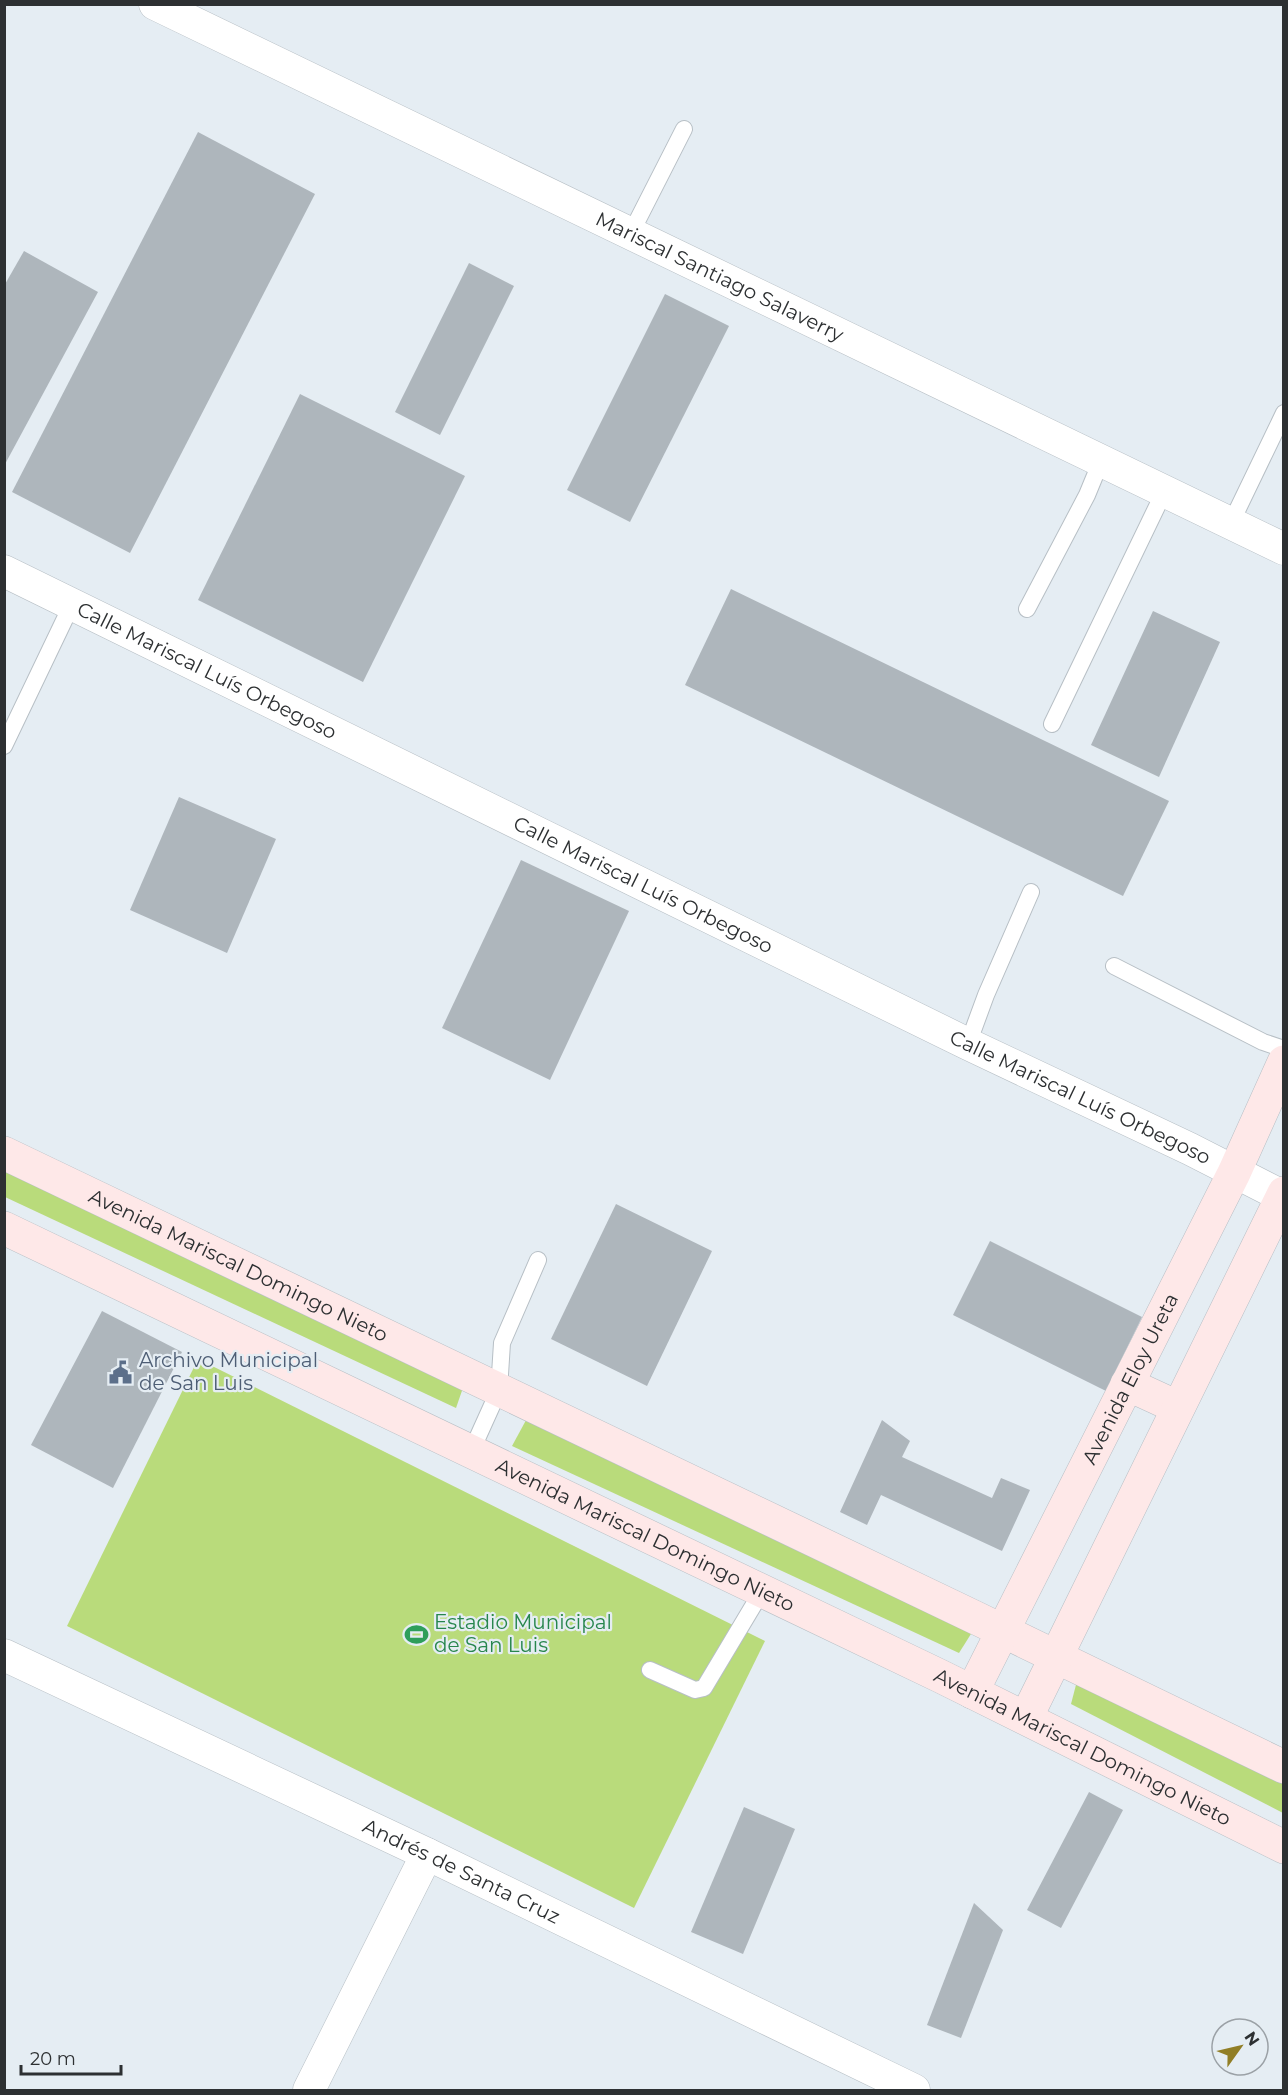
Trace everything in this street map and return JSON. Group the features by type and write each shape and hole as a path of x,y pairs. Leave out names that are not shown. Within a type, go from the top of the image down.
{"main road":[{"name":"Avenida Eloy Ureta","path":"972,1692 1234,1173 1284,1062"},
{"name":"Avenida Mariscal Domingo Nieto","path":"4,1153 1284,1767"},
{"path":"1026,1718 1283,1195"},
{"name":"Avenida Mariscal Domingo Nieto","path":"4,1228 1026,1718 1284,1847"},
{"path":"1127,1384 1177,1407"}],"street":[{"name":"Mariscal Santiago Salaverry","path":"154,4 1284,549"},
{"name":"Calle Mariscal Luís Orbegoso","path":"4,571 968,1044 1283,1195"},
{"name":"Andrés de Santa Cruz","path":"4,1655 428,1854 914,2091"},
{"path":"309,2091 428,1854"}],"lane":[{"path":"631,233 684,129"},
{"path":"1231,523 1284,413"},
{"path":"1027,609 1087,495 1101,461"},
{"path":"1052,724 1164,492"},
{"path":"4,746 72,604"},
{"path":"968,1044 986,995 1031,892"},
{"path":"1114,966 1263,1042 1284,1049"},
{"path":"471,1452 499,1390 502,1343 538,1260"},
{"path":"650,1670 695,1690 704,1688 762,1591"}],"green space":[{"path":"5,1168 465,1382 456,1408 5,1197"},
{"name":"Estadio Municipal de San Luis","path":"198,1359 765,1641 634,1908 67,1626"},
{"path":"531,1411 976,1626 959,1653 512,1446"},
{"path":"1077,1681 1283,1782 1283,1813 1071,1704"}],"building":[{"path":"198,132 315,194 130,553 12,492"},
{"path":"24,251 98,292 4,466 4,286"},
{"path":"469,263 514,286 440,435 395,412"},
{"path":"665,294 729,326 630,522 567,490"},
{"path":"300,394 465,476 363,682 198,600"},
{"path":"731,589 1169,801 1123,896 685,685"},
{"path":"1153,611 1220,642 1159,777 1091,745"},
{"path":"179,797 276,839 227,953 130,910"},
{"path":"521,860 629,911 550,1080 442,1028"},
{"path":"616,1204 712,1251 647,1386 551,1339"},
{"path":"990,1241 1142,1317 1106,1391 953,1315"},
{"path":"102,1311 182,1352 113,1488 31,1445"},
{"path":"882,1420 910,1441 902,1457 992,1498 1001,1478 1030,1490 1002,1551 881,1495 867,1525 840,1512"},
{"path":"1089,1792 1123,1810 1061,1928 1027,1910"},
{"path":"744,1807 795,1829 743,1954 691,1932"},
{"path":"974,1903 1003,1930 961,2038 927,2025"}],"place":[{"name":"Archivo Municipal de San Luis","path":"121,1372"},
{"name":"Estadio Municipal de San Luis","path":"416,1634"}]}
